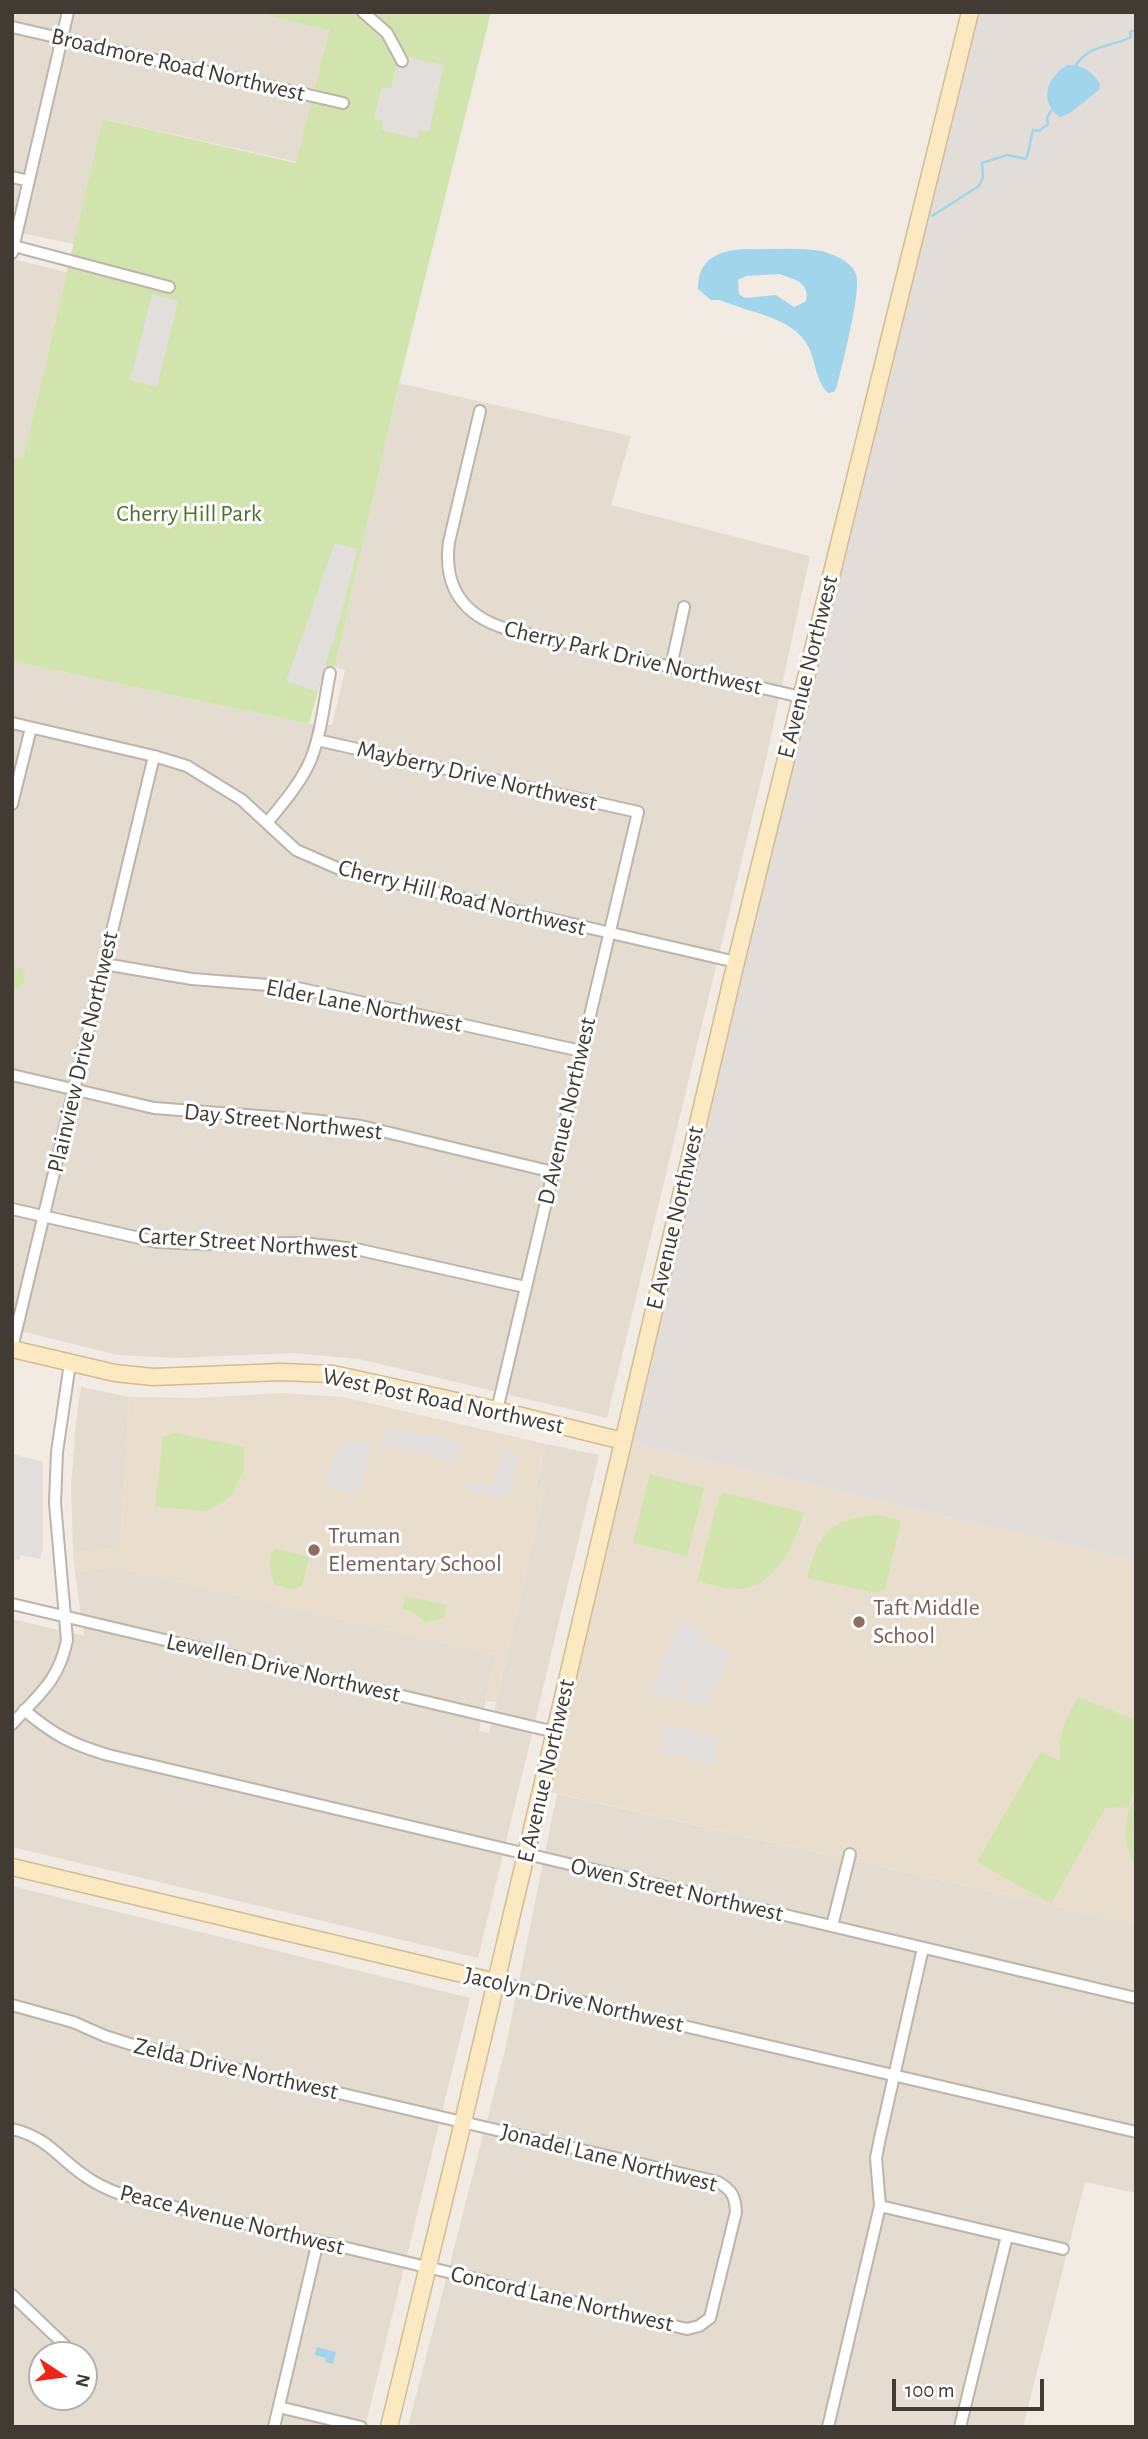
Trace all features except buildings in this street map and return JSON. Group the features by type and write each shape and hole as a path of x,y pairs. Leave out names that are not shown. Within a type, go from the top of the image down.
{"street":[{"path":"68,12 13,250 169,287"},
{"path":"363,12 387,33 402,61"},
{"name":"E Avenue Northwest","path":"389,2427 736,962 970,12"},
{"name":"Broadmore Road Northwest","path":"12,27 343,103"},
{"path":"12,177 29,181"},
{"name":"Cherry Park Drive Northwest","path":"480,411 446,559 457,597 470,610 489,624 801,697"},
{"path":"671,667 684,607"},
{"path":"267,823 300,779 317,740 330,673"},
{"name":"Cherry Hill Road Northwest","path":"12,723 187,766 242,800 296,850 344,871 736,962"},
{"path":"12,804 31,727"},
{"name":"Mayberry Drive Northwest","path":"317,740 638,812"},
{"name":"Plainview Drive Northwest","path":"12,1348 154,756"},
{"name":"D Avenue Northwest","path":"497,1410 638,812"},
{"name":"Elder Lane Northwest","path":"104,964 192,979 293,987 581,1051"},
{"name":"Day Street Northwest","path":"12,1075 154,1108 361,1126 553,1172"},
{"name":"Carter Street Northwest","path":"12,1209 157,1242 302,1243 356,1249 526,1287"},
{"name":"West Post Road Northwest","path":"12,1348 115,1373 153,1377 333,1374 623,1441"},
{"path":"12,1724 54,1678 63,1661 67,1640 55,1503 57,1452 70,1363"},
{"name":"Lewellen Drive Northwest","path":"12,1604 555,1732"},
{"name":"Owen Street Northwest","path":"24,1710 53,1734 79,1747 108,1755 1136,1998"},
{"path":"832,1927 849,1854"},
{"name":"Jacolyn Drive Northwest","path":"12,1867 1136,2132"},
{"path":"828,2427 880,2206 876,2158 923,1948"},
{"name":"Zelda Drive Northwest","path":"12,2005 72,2022 130,2043 463,2123"},
{"name":"Jonadel Lane Northwest","path":"463,2123 718,2182 729,2188 735,2198 736,2212"},
{"name":"Peace Avenue Northwest","path":"12,2129 46,2142 83,2175 120,2194 428,2268"},
{"path":"880,2206 1063,2249"},
{"name":"Concord Lane Northwest","path":"428,2268 687,2329 699,2326 710,2318 736,2212"},
{"path":"960,2427 1006,2236"},
{"path":"274,2427 318,2241"},
{"path":"12,2295 60,2341"},
{"path":"279,2407 361,2427"}],"shaded area":[{"path":"12,12 254,12 329,29 297,162 104,119 74,244 12,231"},
{"path":"970,12 1136,12 1136,1561 623,1441"},
{"path":"399,55 444,65 429,132 420,130 418,139 381,130 383,121 374,119 382,87 391,88"},
{"path":"12,259 67,272 23,459 12,457"},
{"path":"152,294 178,301 157,387 130,380"},
{"path":"399,383 631,436 611,505 810,556 764,768 607,1418 359,1359 293,1353 177,1358 118,1355 12,1329 12,661 309,724 332,725 345,670 335,667"},
{"path":"335,543 357,549 342,612 317,692 286,681"},
{"path":"81,1387 129,1397 121,1547 73,1553 71,1486"},
{"name":"Truman Elementary School","path":"281,1393 343,1397 546,1444 536,1484 545,1488 496,1702 486,1701 496,1655 114,1567 75,1572 73,1553 121,1547 129,1397 197,1398"},
{"path":"387,1427 460,1443 457,1462 381,1443"},
{"path":"348,1438 371,1444 360,1489 356,1488 354,1493 326,1486 336,1445 345,1448"},
{"name":"Taft Middle School","path":"623,1441 1136,1561 1136,1924 541,1790"},
{"path":"546,1444 599,1455 478,1958 12,1847 12,1619 84,1636 75,1572 114,1567 496,1655 479,1731 489,1733 545,1488 536,1485"},
{"path":"502,1449 519,1455 508,1499 468,1489 470,1482 492,1487"},
{"path":"12,1454 43,1462 43,1546 40,1559 21,1555 19,1560 12,1559"},
{"path":"680,1622 688,1623 705,1636 676,1699 670,1696 668,1699 649,1690"},
{"path":"706,1639 725,1648 724,1651 730,1654 707,1706 698,1706 680,1697"},
{"path":"666,1725 720,1738 714,1765 660,1752"},
{"path":"557,1794 1136,1924 1136,2193 1085,2182 1023,2427 408,2427 505,2050"},
{"path":"12,1886 470,1998 365,2427 12,2427"}],"green space":[{"name":"Cherry Hill Park","path":"254,12 491,12 399,383 335,667 325,666 309,724 12,661 12,457 23,459 103,119 296,163 329,30"},
{"path":"12,967 20,968 25,973 24,984 18,989 12,989"},
{"path":"175,1433 245,1447 244,1470 231,1497 207,1511 155,1507 163,1437"},
{"path":"650,1474 704,1488 687,1556 633,1543"},
{"path":"725,1493 804,1512 795,1539 779,1565 758,1584 745,1588 730,1589 697,1581 719,1497"},
{"path":"880,1515 901,1521 885,1588 877,1593 807,1578 817,1549 830,1530 849,1520"},
{"path":"276,1548 309,1557 302,1586 293,1589 275,1585 270,1573 270,1555"},
{"path":"405,1596 446,1605 444,1618 425,1622 413,1612 402,1609"},
{"path":"1078,1697 1136,1720 1136,1787 1128,1807 1105,1808 1051,1904 977,1862 1041,1751 1060,1761 1063,1727"},
{"path":"1136,1797 1133,1835 1136,1866 1128,1849 1125,1831 1128,1814"}],"water":[{"path":"1068,65 1087,70 1100,84 1099,90 1070,113 1060,117 1049,104 1048,90 1050,82"},
{"path":"744,249 821,251 841,259 854,269 857,283 854,311 834,392 828,393 824,388 809,348 793,329 770,317 720,300 711,300 698,289 701,270 711,258 725,252","holes":["779,274 800,282 806,289 806,301 794,307 776,295 745,298 739,294 738,280 746,276"]},
{"path":"317,2347 336,2352 333,2364 325,2362 326,2358 315,2355"}],"waterway":[{"path":"1076,65 1095,49 1131,37 1130,32 1136,29"},
{"path":"932,216 979,186 983,177 982,163 1007,155 1026,159 1033,130 1039,131 1048,124 1047,118 1053,108"}],"place":[{"name":"Truman Elementary School","path":"314,1550"},
{"name":"Taft Middle School","path":"859,1622"}]}
